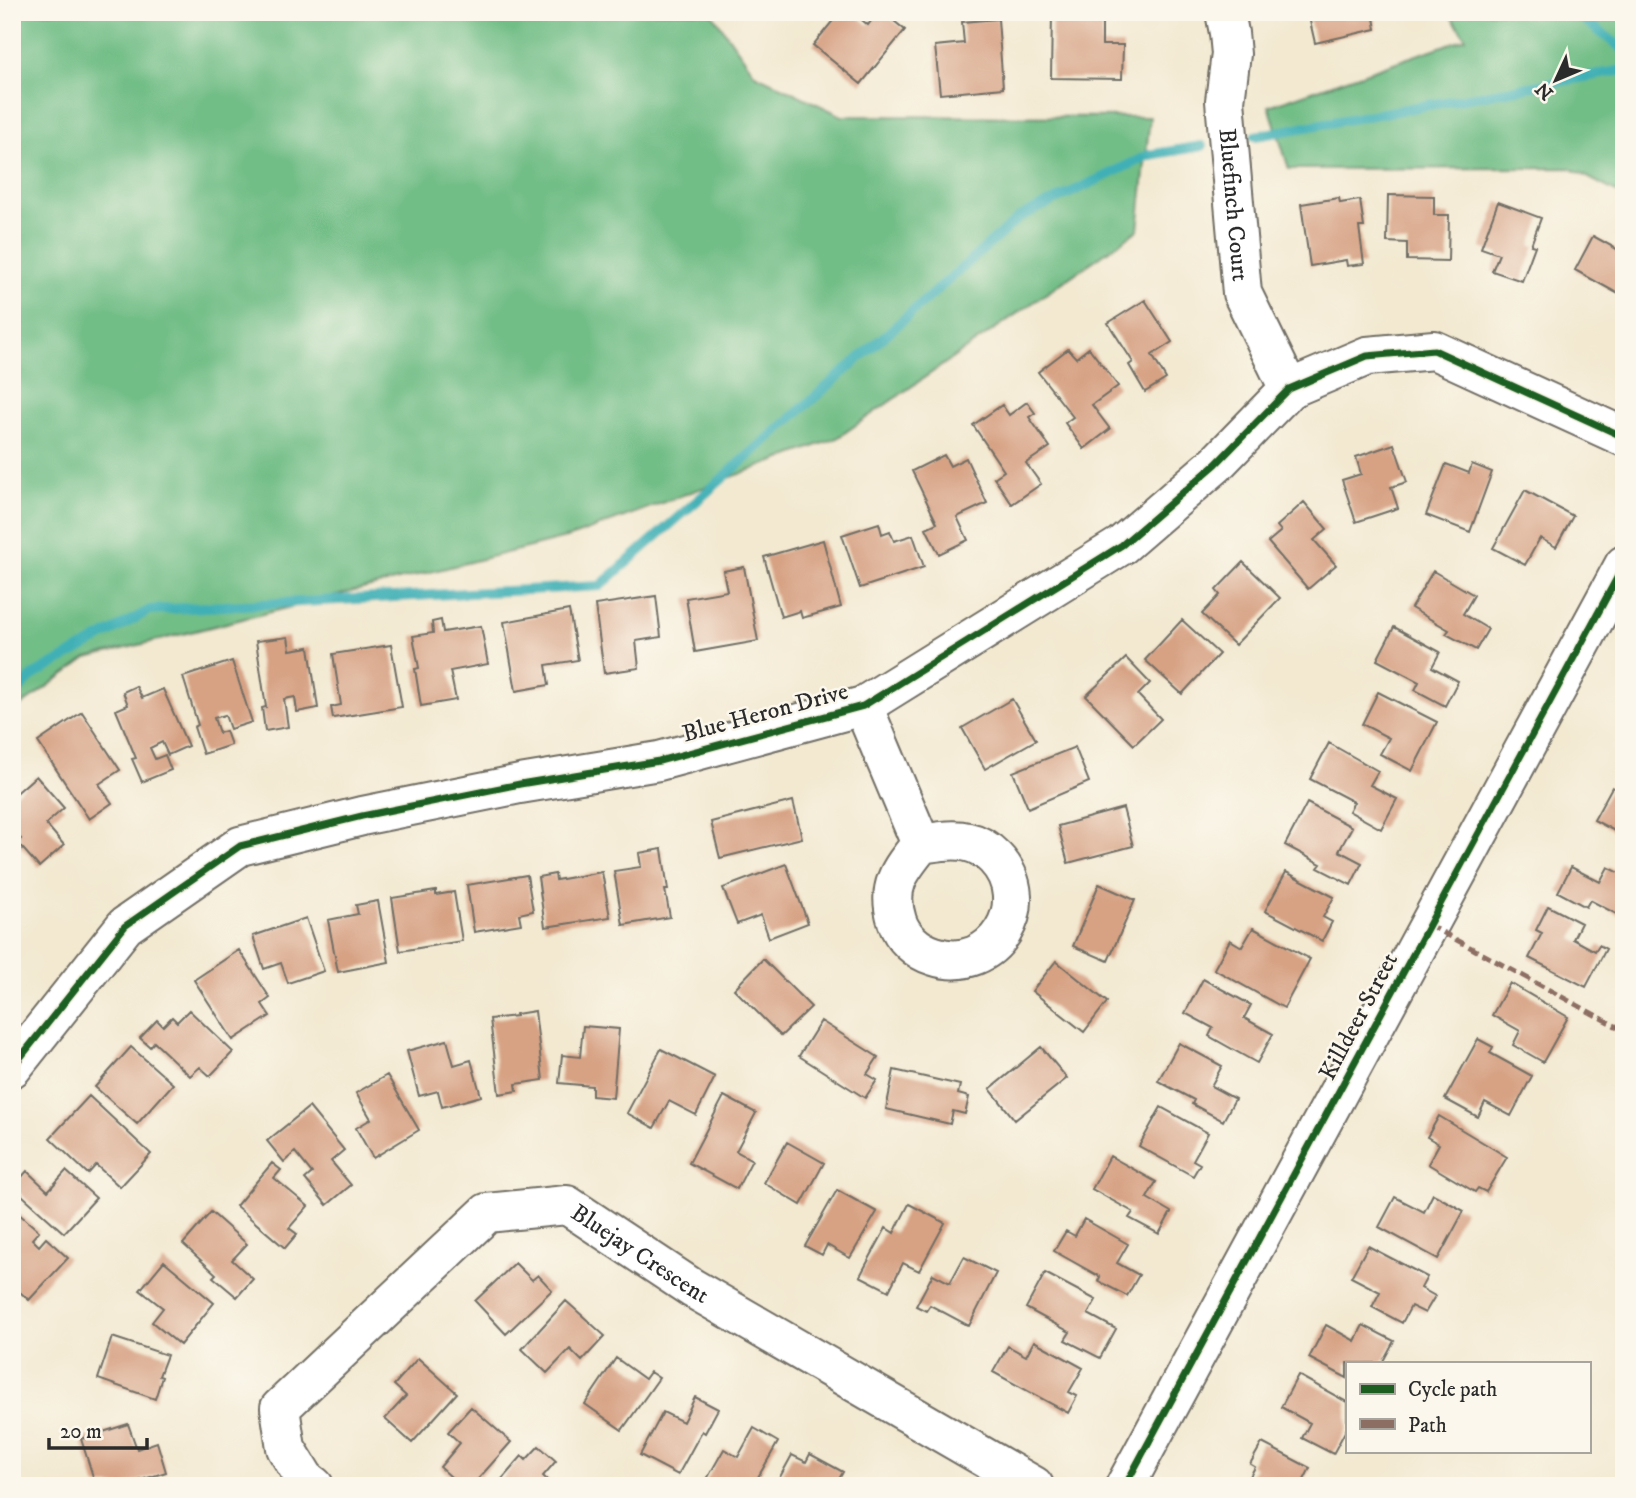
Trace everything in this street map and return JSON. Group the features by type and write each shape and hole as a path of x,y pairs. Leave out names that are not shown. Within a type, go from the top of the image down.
{"street":[{"name":"Bluefinch Court","path":"1225,12 1231,54 1225,101 1242,293 1289,389"},
{"name":"Blue Heron Drive","path":"12,1068 125,926 240,846 362,816 659,761 863,706 1122,545 1216,464 1289,389 1367,356 1434,351 1624,437"},
{"name":"Killdeer Street","path":"1125,1486 1624,565"},
{"path":"863,706 921,844"},
{"name":"Bluejay Crescent","path":"314,1486 305,1479 286,1448 280,1408 487,1213 567,1205 692,1288 1034,1486"}],"green space":[{"path":"12,12 711,12 755,74 842,116 1150,117 1138,230 837,438 570,537 87,658 12,712"},
{"path":"1448,12 1624,12 1624,196 1570,168 1289,169 1269,106 1466,38"}],"building":[{"path":"840,12 852,12 868,25 878,12 883,12 905,30 861,84 813,45"},
{"path":"1052,12 1102,13 1102,45 1123,45 1122,79 1051,78"},
{"path":"1323,12 1373,12 1376,29 1315,43 1309,17 1324,14"},
{"path":"998,19 1003,88 940,94 935,46 964,43 962,22"},
{"path":"1388,195 1434,196 1434,215 1449,215 1448,261 1407,260 1407,243 1387,242"},
{"path":"1339,198 1340,203 1360,200 1364,227 1359,227 1364,264 1347,266 1346,260 1310,266 1301,204"},
{"path":"1498,202 1541,218 1531,245 1535,246 1522,281 1492,271 1499,254 1481,248"},
{"path":"1593,236 1624,253 1624,297 1575,270"},
{"path":"1145,300 1172,342 1152,355 1166,379 1145,392 1129,365 1133,362 1108,323"},
{"path":"1089,348 1118,386 1092,405 1110,429 1084,449 1065,423 1073,417 1038,372 1068,349 1076,358"},
{"path":"1027,402 1035,413 1029,417 1050,447 1026,463 1041,484 1012,504 994,478 1004,471 973,425 1002,405 1009,415"},
{"path":"1394,444 1407,482 1391,487 1398,508 1356,522 1342,480 1361,474 1356,457"},
{"path":"944,455 950,466 966,458 987,503 957,517 968,540 939,554 926,528 937,523 912,471"},
{"path":"1446,464 1469,473 1472,464 1492,472 1470,532 1426,515"},
{"path":"1525,490 1573,516 1556,547 1540,538 1525,565 1493,548"},
{"path":"1304,502 1327,529 1314,540 1336,565 1308,589 1268,542 1281,531 1277,526"},
{"path":"879,523 882,534 890,531 894,541 913,535 924,567 860,588 842,535"},
{"path":"823,540 841,607 802,618 800,611 781,617 764,557"},
{"path":"1243,562 1280,598 1235,645 1202,614 1220,595 1216,590"},
{"path":"744,567 758,641 695,652 686,598 727,591 723,571"},
{"path":"1433,571 1474,595 1463,614 1488,629 1476,650 1446,634 1449,630 1411,608"},
{"path":"656,596 661,637 636,641 639,668 604,673 595,605"},
{"path":"569,610 578,660 546,665 549,685 516,691 504,622"},
{"path":"441,620 443,632 481,626 488,664 450,671 456,700 421,706 415,669 419,668 413,636 433,633 432,622"},
{"path":"1182,620 1219,654 1182,694 1145,660"},
{"path":"1394,627 1440,652 1432,667 1458,681 1445,706 1415,690 1419,682 1377,660"},
{"path":"288,637 290,650 309,647 318,708 297,712 295,697 284,699 288,727 265,731 262,708 266,707 256,641"},
{"path":"391,645 402,707 333,718 331,707 341,705 333,654"},
{"path":"1126,658 1150,683 1138,695 1161,719 1134,745 1086,696"},
{"path":"232,661 252,722 230,729 225,715 214,718 219,733 226,731 231,745 203,754 194,727 198,725 183,677"},
{"path":"136,686 142,698 163,689 188,746 168,755 162,742 150,748 155,759 165,755 171,770 142,782 132,759 136,758 116,710 128,705 123,692"},
{"path":"1378,692 1437,722 1412,771 1380,754 1389,738 1362,724"},
{"path":"1012,699 1036,740 985,769 962,728"},
{"path":"82,712 120,770 99,784 112,803 89,819 38,742"},
{"path":"1329,743 1378,771 1370,785 1397,799 1381,829 1349,811 1354,802 1310,779"},
{"path":"1075,747 1089,782 1028,808 1013,772"},
{"path":"36,776 64,808 46,824 64,845 39,867 17,842 21,839 12,830 12,797"},
{"path":"1612,787 1624,793 1624,836 1594,820"},
{"path":"793,801 802,838 720,858 711,822"},
{"path":"1307,803 1352,827 1339,851 1362,863 1351,885 1318,868 1321,864 1285,845"},
{"path":"1123,808 1133,846 1068,863 1058,826"},
{"path":"662,849 670,917 623,925 614,871 641,867 639,853"},
{"path":"786,864 808,923 769,938 761,915 737,924 723,888"},
{"path":"1571,867 1600,882 1608,867 1624,875 1624,918 1590,900 1586,907 1558,892"},
{"path":"602,872 610,917 545,927 538,877 555,874 556,880"},
{"path":"1286,872 1334,897 1323,917 1332,922 1322,941 1265,911"},
{"path":"527,875 533,911 519,914 521,924 474,932 467,885"},
{"path":"1099,884 1135,900 1108,961 1073,946"},
{"path":"436,891 436,895 454,892 462,941 400,951 392,898"},
{"path":"378,901 389,962 338,972 328,920 358,914 356,905"},
{"path":"1548,906 1581,923 1573,939 1595,951 1599,945 1606,949 1586,987 1529,958 1542,933 1536,930"},
{"path":"306,918 324,971 288,983 281,963 264,969 253,936"},
{"path":"1253,928 1310,959 1284,1008 1214,969 1230,940 1242,947"},
{"path":"239,950 270,998 262,1004 270,1016 233,1040 194,980"},
{"path":"763,959 811,1007 781,1036 734,989"},
{"path":"1056,961 1107,1002 1084,1032 1032,991"},
{"path":"1203,979 1251,1005 1244,1018 1273,1034 1257,1063 1209,1036 1213,1028 1185,1013"},
{"path":"1510,983 1568,1017 1543,1062 1513,1045 1520,1031 1492,1015"},
{"path":"189,1010 233,1052 210,1076 200,1067 190,1076 154,1042 150,1047 140,1038 157,1020 163,1026 172,1017 177,1022"},
{"path":"535,1011 543,1080 516,1084 517,1091 499,1094 490,1019"},
{"path":"821,1021 878,1057 867,1074 877,1080 865,1098 799,1056"},
{"path":"583,1026 619,1029 613,1098 592,1096 592,1086 559,1083 562,1055 580,1057"},
{"path":"1478,1039 1493,1047 1490,1053 1532,1076 1511,1116 1485,1102 1478,1117 1445,1099"},
{"path":"447,1040 454,1065 471,1060 481,1096 442,1107 438,1091 419,1096 407,1051"},
{"path":"1179,1043 1222,1066 1211,1086 1235,1099 1223,1121 1192,1104 1194,1100 1158,1081"},
{"path":"131,1047 173,1084 137,1124 95,1087"},
{"path":"1041,1047 1067,1078 1015,1120 990,1089"},
{"path":"661,1049 715,1077 696,1115 669,1101 654,1128 627,1113"},
{"path":"894,1070 960,1085 958,1094 969,1097 965,1114 953,1111 950,1124 886,1109"},
{"path":"387,1075 419,1130 373,1158 356,1128 371,1119 356,1093"},
{"path":"89,1096 151,1154 120,1187 96,1165 88,1174 50,1138"},
{"path":"724,1096 756,1113 736,1151 752,1160 737,1189 689,1163"},
{"path":"309,1107 344,1150 331,1161 351,1185 327,1205 305,1179 312,1173 295,1152 284,1162 267,1141"},
{"path":"1161,1107 1208,1133 1193,1160 1200,1164 1193,1176 1139,1146"},
{"path":"1439,1116 1507,1157 1486,1192 1478,1188 1475,1192 1428,1164 1439,1144 1427,1137"},
{"path":"787,1142 824,1163 801,1205 764,1183"},
{"path":"1110,1156 1156,1182 1147,1198 1171,1212 1159,1234 1129,1218 1133,1212 1092,1189"},
{"path":"272,1163 281,1170 274,1178 308,1206 289,1228 297,1234 285,1248 236,1206"},
{"path":"27,1171 48,1191 66,1171 96,1198 64,1233 13,1187"},
{"path":"837,1190 877,1212 850,1258 827,1245 822,1255 805,1246"},
{"path":"1433,1194 1464,1211 1438,1259 1379,1227 1395,1197 1424,1212"},
{"path":"909,1204 945,1223 919,1271 903,1263 889,1291 860,1276 886,1228 894,1233"},
{"path":"12,1208 39,1231 32,1239 39,1246 46,1238 68,1258 29,1300 12,1285"},
{"path":"211,1212 247,1244 232,1260 253,1279 237,1297 213,1277 216,1274 183,1244"},
{"path":"1084,1219 1128,1244 1117,1263 1139,1275 1127,1296 1098,1281 1100,1277 1054,1251 1066,1231 1075,1236"},
{"path":"1368,1246 1427,1277 1421,1288 1435,1296 1425,1313 1411,1306 1402,1323 1372,1307 1380,1292 1351,1277"},
{"path":"964,1257 996,1273 969,1326 930,1305 926,1311 916,1306 933,1274 950,1283"},
{"path":"164,1261 214,1303 180,1345 152,1322 163,1308 140,1290"},
{"path":"515,1263 532,1280 538,1275 552,1290 506,1334 475,1301"},
{"path":"1045,1273 1096,1300 1088,1314 1116,1329 1100,1358 1065,1340 1070,1332 1026,1308"},
{"path":"566,1301 605,1336 582,1361 570,1349 547,1373 522,1349"},
{"path":"1326,1325 1355,1341 1363,1325 1394,1341 1383,1362 1346,1362 1346,1377 1309,1358"},
{"path":"112,1337 167,1355 159,1376 162,1377 155,1399 98,1379"},
{"path":"1034,1341 1083,1368 1069,1392 1077,1396 1068,1413 993,1372 1008,1346 1026,1356"},
{"path":"418,1358 457,1393 412,1443 385,1419 406,1396 394,1385"},
{"path":"616,1358 645,1379 650,1372 659,1378 622,1430 585,1404"},
{"path":"1298,1375 1346,1401 1346,1430 1333,1454 1302,1438 1310,1423 1281,1407"},
{"path":"695,1397 718,1409 705,1433 702,1431 678,1475 640,1455 663,1412 683,1422"},
{"path":"471,1407 511,1442 472,1486 461,1486 440,1467 460,1443 448,1432"},
{"path":"128,1424 137,1449 157,1442 166,1472 123,1486 96,1486 81,1439"},
{"path":"754,1428 778,1442 753,1486 703,1486 724,1449 738,1457"},
{"path":"1262,1443 1310,1468 1301,1486 1245,1486 1255,1467 1250,1464"},
{"path":"539,1446 556,1461 543,1476 553,1486 496,1486 522,1456 526,1460"},
{"path":"810,1454 843,1472 835,1486 775,1486 792,1455 806,1462"}],"waterway":[{"path":"1574,12 1624,50"},
{"path":"1255,136 1624,70"},
{"path":"12,696 34,675 150,610 600,586 1020,217 1149,155 1202,146"}],"marked path":[{"path":"1429,925 1623,1030"}],"cycle path":[{"path":"12,1068 125,926 240,846 362,816 520,784 659,761 863,706 1122,545 1216,464 1289,389 1367,356 1434,350 1624,437"},
{"path":"1125,1486 1624,565"}]}
